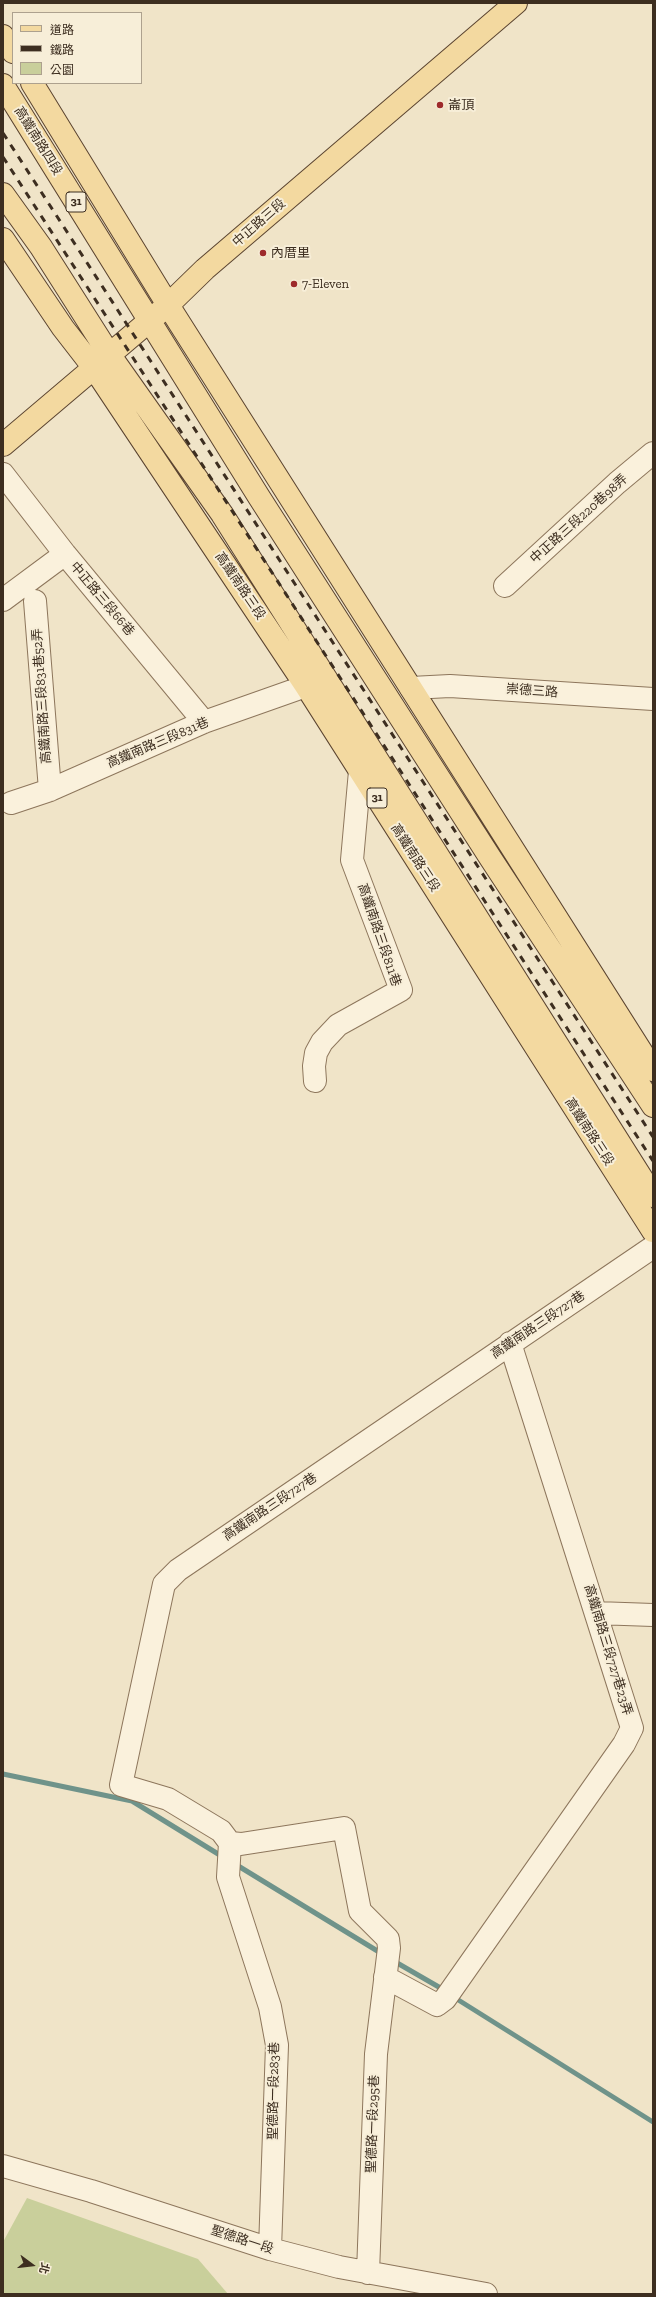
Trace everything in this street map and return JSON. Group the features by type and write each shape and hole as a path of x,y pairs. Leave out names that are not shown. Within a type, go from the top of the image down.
{"main road":[{"name":"中正路三段","path":"3,445 168,304 205,269 516,3"},
{"path":"3,36 12,50"},
{"name":"高鐵南路四段","path":"33,84 168,304"},
{"name":"高鐵南路四段","path":"3,85 149,320"},
{"name":"31","path":"3,194 41,247 110,354"},
{"name":"31","path":"3,239 63,328 94,368"},
{"name":"31","path":"168,304 653,1069"},
{"name":"31","path":"149,320 487,853 653,1106"},
{"name":"高鐵南路三段","path":"110,354 222,514 653,1196"},
{"name":"高鐵南路三段","path":"94,368 306,686 653,1231"},
{"path":"599,1022 653,1069"}],"street":[{"name":"中正路三段220巷98弄","path":"506,586 617,483 653,453"},
{"name":"中正路三段66巷","path":"3,474 65,554 204,722"},
{"path":"3,600 65,554"},
{"name":"高鐵南路三段831巷52弄","path":"35,601 50,790"},
{"name":"高鐵南路三段831巷","path":"11,803 50,790 204,722 306,686"},
{"name":"崇德三路","path":"411,688 450,686 653,699"},
{"name":"高鐵南路三段811巷","path":"315,1081 314,1066 316,1054 322,1042 338,1025 401,990 352,860 360,771"},
{"name":"高鐵南路三段727巷","path":"230,1843 221,1831 168,1799 121,1785 164,1584 178,1570 653,1246"},
{"name":"高鐵南路三段727巷23弄","path":"387,1960 437,2005 449,1992 624,1744 632,1728 510,1344"},
{"path":"596,1613 653,1616"},
{"path":"230,1843 241,1844 344,1828 360,1911 388,1938 387,1960"},
{"name":"聖德路一段283巷","path":"230,1843 228,1877 270,2007 277,2045 270,2249"},
{"name":"聖德路一段295巷","path":"368,2272 376,2054 387,1960"},
{"name":"聖德路一段","path":"3,2166 91,2191 270,2249 453,2292 486,2294"}],"green space":[{"path":"27,2198 198,2259 228,2294 3,2294 3,2242"}],"waterway":[{"path":"3,1774 132,1801 223,1857"},
{"path":"235,1864 384,1955"},
{"path":"392,1960 444,1990"},
{"path":"452,1996 653,2122"}],"railway":[{"path":"3,133 653,1137"},
{"path":"3,157 653,1161"}],"place":[{"name":"崙頂","path":"440,105"},
{"name":"內厝里","path":"263,253"},
{"name":"7-Eleven","path":"294,284"}]}
